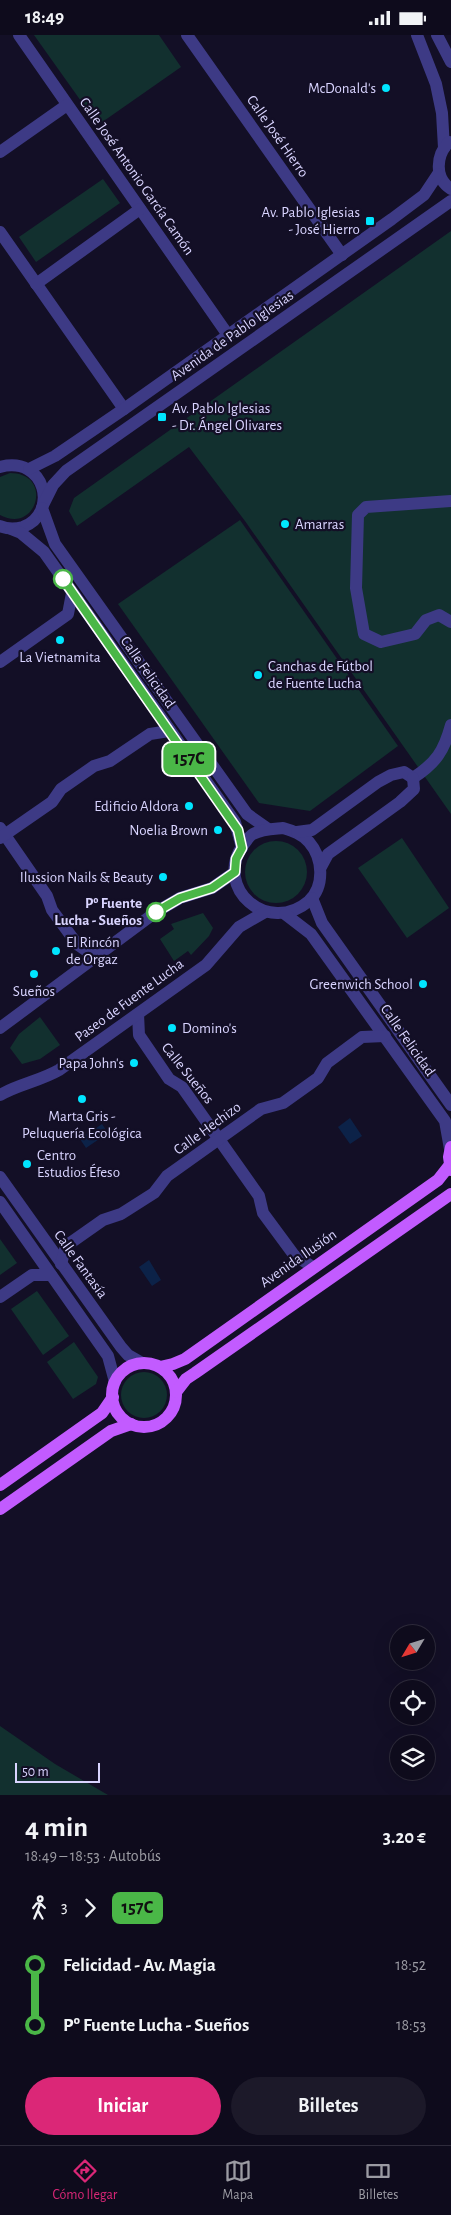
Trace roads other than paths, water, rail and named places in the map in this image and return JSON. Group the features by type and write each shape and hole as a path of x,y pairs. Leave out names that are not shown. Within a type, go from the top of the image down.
{"main road":[{"path":"450,1168 451,1148"},
{"name":"Avenida Ilusión","path":"160,1367 185,1359 438,1180 450,1168"},
{"path":"176,1392 186,1379 451,1194"},
{"path":"142,1363 160,1367 174,1382 176,1392 172,1410 158,1423 140,1426 131,1423 118,1413 113,1397 115,1382 126,1369 142,1363"},
{"path":"0,1485 102,1413 113,1397"},
{"path":"0,1509 111,1431 131,1423"}],"street":[{"name":"Calle José Antonio García Camón","path":"18,35 228,335"},
{"name":"Calle José Hierro","path":"187,35 342,255"},
{"path":"417,35 436,84 448,144 439,161 438,174 451,189"},
{"path":"437,35 451,62"},
{"path":"0,152 67,105"},
{"name":"Avenida de Pablo Iglesias","path":"29,469 55,456 124,409 342,255 424,195 438,174"},
{"name":"Avenida de Pablo Iglesias","path":"4,528 26,525 33,521 53,485 66,471 451,201"},
{"path":"36,284 140,209"},
{"path":"0,232 124,409"},
{"path":"0,457 6,466 29,469"},
{"name":"Calle Felicidad","path":"29,469 39,479 44,492 42,507 55,545 247,814 268,829"},
{"path":"451,501 366,507 358,515 356,588 364,634 381,642 415,634 426,620 439,615 451,623"},
{"name":"Calle Felicidad","path":"4,528 21,533 44,552 235,822 242,848"},
{"path":"0,662 68,614 72,593"},
{"path":"68,614 91,618"},
{"path":"413,778 434,761 446,746 451,725"},
{"path":"99,955 86,951 77,944 52,910 47,896 2,833 52,802 61,789 94,766 110,761 150,733 169,731"},
{"path":"297,833 312,830 378,782 391,775 404,771 413,778 414,789 400,802 328,854 321,867 319,883 312,898 300,908 286,913 265,912 253,906 243,897 237,885 235,872 236,859 251,835 268,829 283,828 297,833 309,841 317,853 321,867"},
{"path":"0,1028 156,912 180,898 212,888 235,872"},
{"name":"Calle Felicidad","path":"312,898 322,923 451,1105"},
{"name":"Paseo de Fuente Lucha","path":"0,1095 12,1088 46,1078 60,1070 206,965 239,927 265,912"},
{"name":"Calle Felicidad","path":"286,913 309,931 385,1035 445,1121 451,1148"},
{"name":"Calle Sueños","path":"138,1014 139,1035 169,1079 182,1087 259,1196 263,1213 294,1255 313,1267"},
{"name":"Calle Hechizo","path":"61,1264 66,1246 103,1220 121,1215 154,1193 167,1177 261,1109 283,1103 318,1078 327,1063 362,1037 385,1035"},
{"name":"Calle Fantasía","path":"0,1177 121,1347 128,1355 142,1363"},
{"name":"Calle Fantasía","path":"0,1202 108,1355 115,1382"},
{"path":"0,1297 32,1275 51,1275"}],"water":[{"path":"350,1118 362,1136 350,1144 338,1127"},
{"path":"102,1124 108,1133 86,1148 80,1139"},
{"path":"149,1260 161,1280 152,1286 139,1267"}],"place":[{"name":"McDonald's","path":"386,88"},
{"name":"Av. Pablo Iglesias - José Hierro","path":"370,221"},
{"name":"Av. Pablo Iglesias - Dr. Ángel Olivares","path":"162,417"},
{"name":"Amarras","path":"285,524"},
{"name":"La Vietnamita","path":"60,640"},
{"name":"Canchas de Fútbol de Fuente Lucha","path":"258,675"},
{"name":"Edificio Aldora","path":"189,806"},
{"name":"Noelia Brown","path":"218,830"},
{"name":"Ilussion Nails & Beauty","path":"163,877"},
{"name":"Pº Fuente Lucha - Sueños","path":"156,912"},
{"name":"El Rincón de Orgaz","path":"56,951"},
{"name":"Sueños","path":"34,974"},
{"name":"Greenwich School","path":"423,984"},
{"name":"Domino's","path":"172,1028"},
{"name":"Papa John's","path":"134,1063"},
{"name":"Marta Gris - Peluquería Ecológica","path":"82,1099"},
{"name":"Centro Estudios Éfeso","path":"27,1164"}]}
